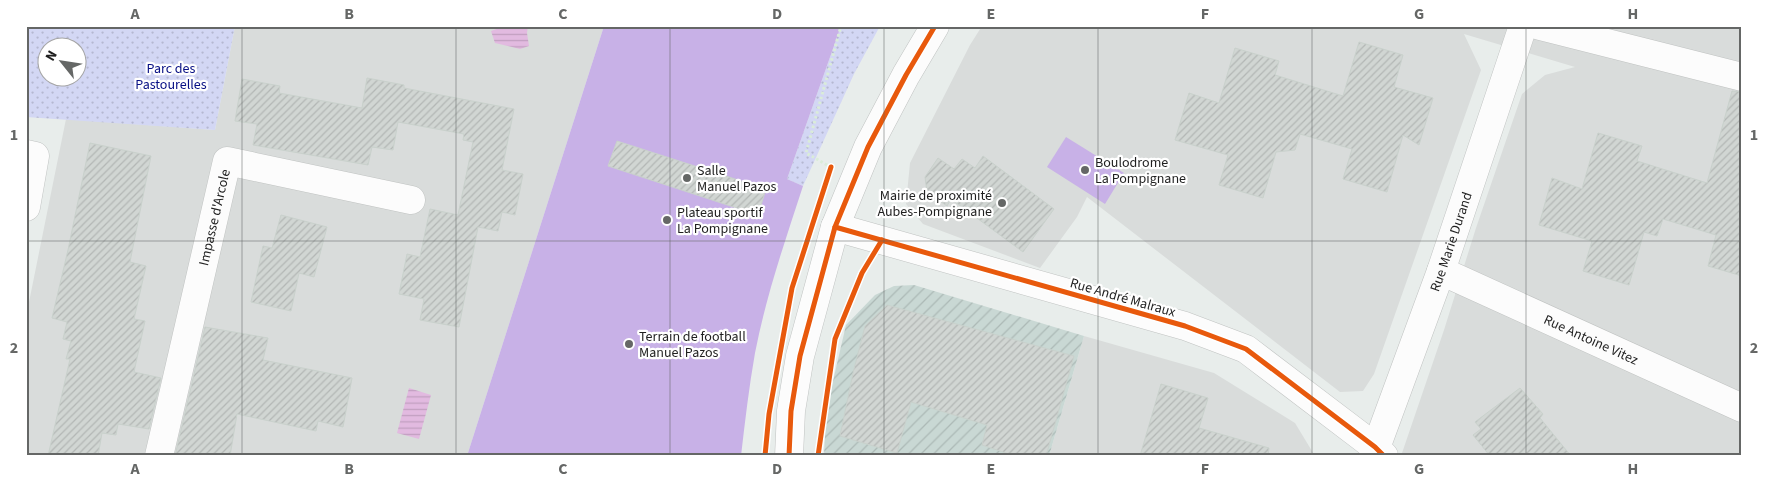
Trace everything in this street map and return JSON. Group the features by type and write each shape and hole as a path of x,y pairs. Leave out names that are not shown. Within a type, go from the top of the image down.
{"street":[{"path":"789,456 791,411 800,356 835,227 868,147 906,75 936,26"},
{"name":"Rue Marie Durand","path":"1377,453 1441,271 1523,26"},
{"path":"1540,26 1742,77"},
{"path":"26,207 31,155"},
{"name":"Impasse d'Arcole","path":"159,456 227,161 411,200"},
{"name":"Rue André Malraux","path":"835,227 1185,326 1246,350 1377,453"},
{"name":"Rue Antoine Vitez","path":"1441,271 1742,408"}],"path":[{"path":"828,175 831,167 806,153 842,26"}],"shaded area":[{"path":"235,26 604,26 467,456 26,456 26,317 66,119 215,130"},
{"path":"505,26 528,26 529,46 520,49 495,43 491,31"},
{"name":"Plateau sportif La Pompignane","path":"604,26 841,26 787,179 803,186 776,269 759,332 741,456 467,456"},
{"path":"982,26 1742,26 1742,456 1401,456 1522,94 1545,75 1575,67 1464,34 1481,70 1374,374 1363,391 1340,392 1087,197 1077,217 1040,268 923,224 906,204 910,163 970,45"},
{"name":"Boulodrome La Pompignane","path":"1066,137 1124,173 1105,204 1047,167"},
{"path":"914,285 1084,336 1049,456 824,456 826,411 846,325 875,295 894,286"},
{"path":"1084,336 1214,373 1295,423 1315,456 1049,456"},
{"path":"409,388 431,395 419,439 397,433"}],"green space":[{"name":"Parc des Pastourelles","path":"26,26 235,26 215,130 26,117"},
{"path":"841,26 880,26 854,74 803,186 787,179"}],"building":[{"path":"1359,42 1403,55 1394,87 1433,98 1419,145 1403,135 1387,192 1343,179 1352,149 1300,134 1295,150 1276,152 1263,198 1219,185 1228,155 1175,140 1189,93 1219,103 1235,48 1279,61 1275,75 1343,96"},
{"path":"367,78 404,85 404,88 514,109 502,170 523,174 515,215 502,212 498,231 478,227 459,327 420,320 424,299 399,294 407,254 420,257 430,209 458,215 473,142 463,140 464,134 398,122 393,150 372,147 368,165 253,145 257,124 235,121 242,79 280,86 279,93 362,108"},
{"path":"1732,91 1742,92 1742,276 1708,266 1716,235 1663,219 1657,236 1644,232 1629,285 1583,271 1592,241 1539,225 1552,178 1582,189 1598,133 1642,146 1637,161 1707,183"},
{"name":"Salle Manuel Pazos","path":"617,141 766,189 758,215 608,166"},
{"path":"90,143 151,156 130,262 146,266 134,319 145,321 134,372 161,378 149,429 118,424 116,435 102,433 98,456 48,456 70,359 66,359 71,341 63,339 67,322 52,318"},
{"name":"Mairie de proximité Aubes-Pompignane","path":"983,156 1054,209 1023,252 951,199 947,206 927,192 925,177 938,158 954,169 962,159 975,168"},
{"path":"281,215 327,227 314,277 299,273 291,311 251,302 263,246 272,248"},
{"path":"887,305 1074,356 1046,456 1015,456 982,445 987,425 911,402 897,453 840,436 865,326"},
{"path":"205,327 268,338 263,360 352,378 343,427 318,421 316,431 237,414 230,456 175,456"},
{"path":"1161,384 1208,398 1199,428 1269,448 1268,456 1140,456"},
{"path":"1520,388 1543,414 1540,418 1571,456 1490,456 1473,435 1481,429 1475,422"}],"cycle path":[{"path":"789,456 791,411 800,356 835,227 868,147 906,75 935,26"},
{"path":"765,456 769,414 792,288 831,167"},
{"path":"835,227 1185,326 1246,349 1375,447 1384,456"},
{"path":"818,456 835,339 862,273 882,240"}],"place":[{"name":"Boulodrome La Pompignane","path":"1085,170"},
{"name":"Salle Manuel Pazos","path":"687,178"},
{"name":"Mairie de proximité Aubes-Pompignane","path":"1002,203"},
{"name":"Plateau sportif La Pompignane","path":"667,220"},
{"name":"Terrain de football Manuel Pazos","path":"629,344"}]}
